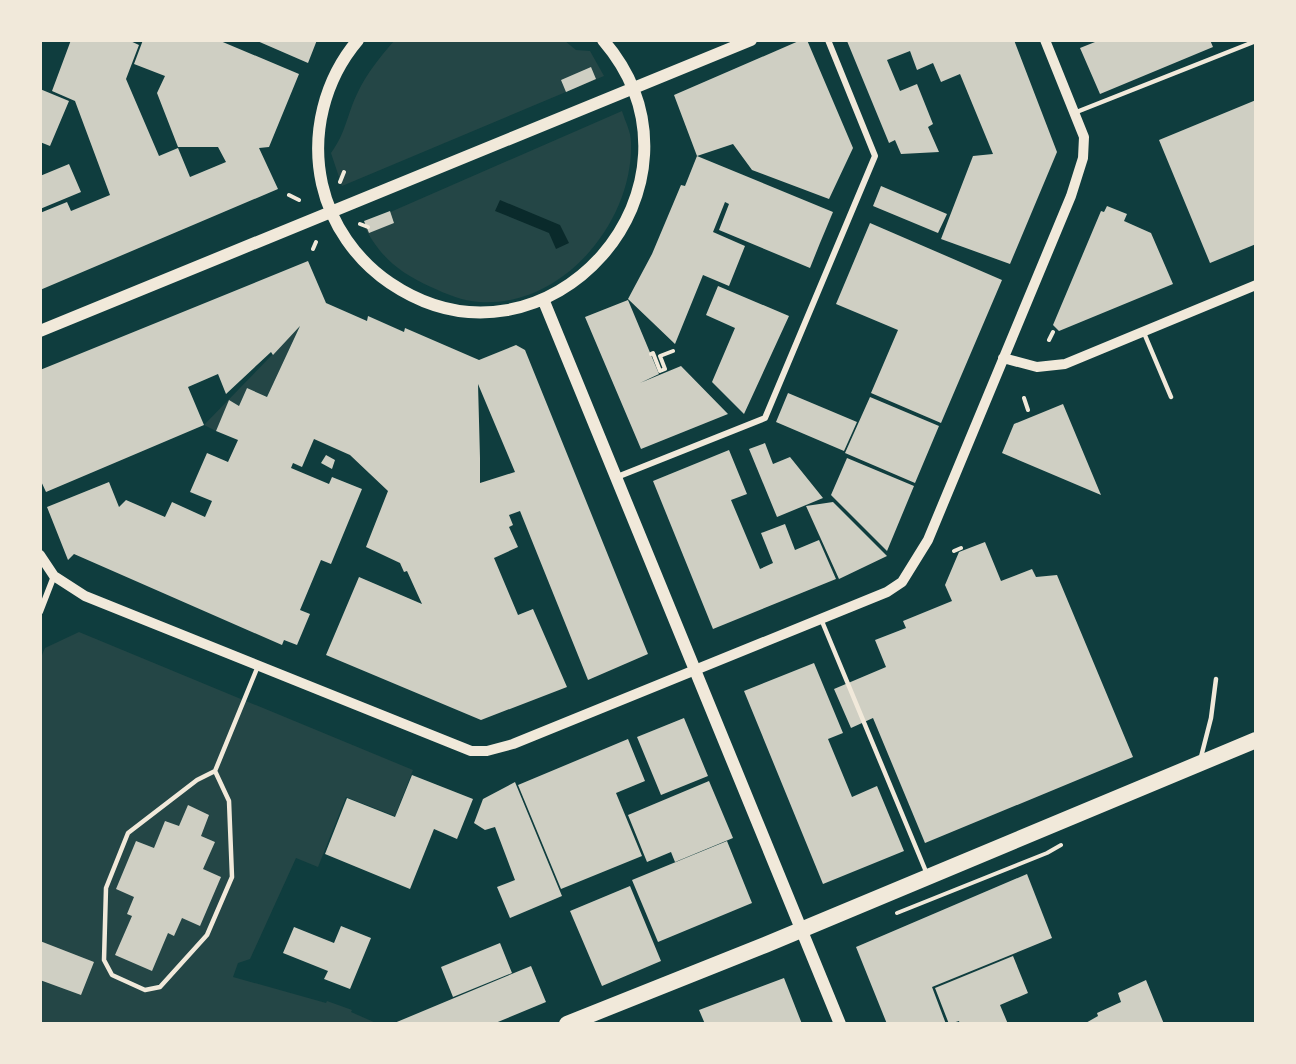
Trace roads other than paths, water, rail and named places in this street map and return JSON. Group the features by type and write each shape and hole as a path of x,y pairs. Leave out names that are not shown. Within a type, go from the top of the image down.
{"highway":[{"path":"567,1023 801,929 1256,740"}],"main road":[{"path":"358,40 332,81 319,125 320,170 332,213 344,237 368,265 398,288 420,299 456,309 482,311 513,308 543,299 565,288 594,266 617,239 629,217 640,183 644,153 641,116 633,87 603,40"},
{"path":"40,331 751,40"},
{"path":"543,299 840,1023"}],"street":[{"path":"617,477 765,418 875,156 828,40"},
{"path":"40,555 54,576 85,596 471,751 506,747 887,592 902,582 928,540 1071,196 1083,159 1084,137 1045,40"},
{"path":"1003,358 1037,367 1065,364 1256,285"},
{"path":"40,612 54,576"}],"lane":[{"path":"1074,113 1256,41"},
{"path":"1143,331 1171,397"},
{"path":"821,619 928,876"},
{"path":"216,771 229,801 232,877 207,935 160,987 145,990 112,975 104,960 106,888 128,833 197,780 216,771 258,666"},
{"path":"1200,763 1211,718 1216,679"}]}
